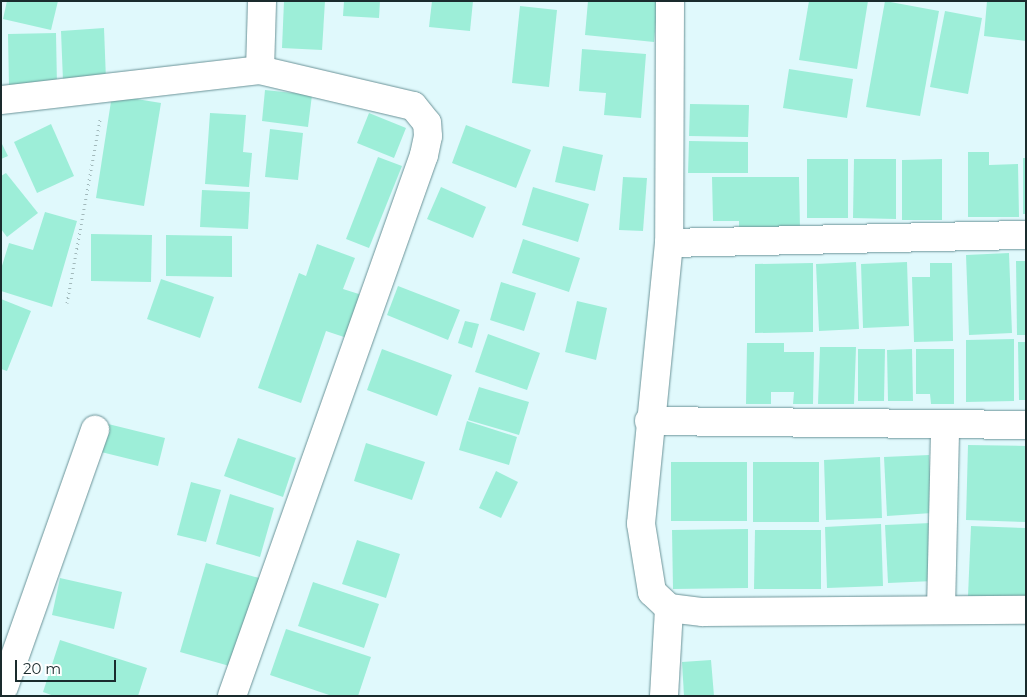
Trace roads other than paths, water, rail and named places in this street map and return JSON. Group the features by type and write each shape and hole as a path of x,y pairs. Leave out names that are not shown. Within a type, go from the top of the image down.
{"street":[{"path":"260,70 262,1"},
{"path":"670,1 669,243 649,421 642,533 652,592 669,608 703,612 941,609 1026,610"},
{"path":"1,100 260,70 414,106 426,122 428,136 424,155 232,696"},
{"path":"669,243 1026,235"},
{"path":"649,421 945,427 1026,425"},
{"path":"941,609 945,427"},
{"path":"10,689 95,430"},
{"path":"664,696 669,608"}]}
